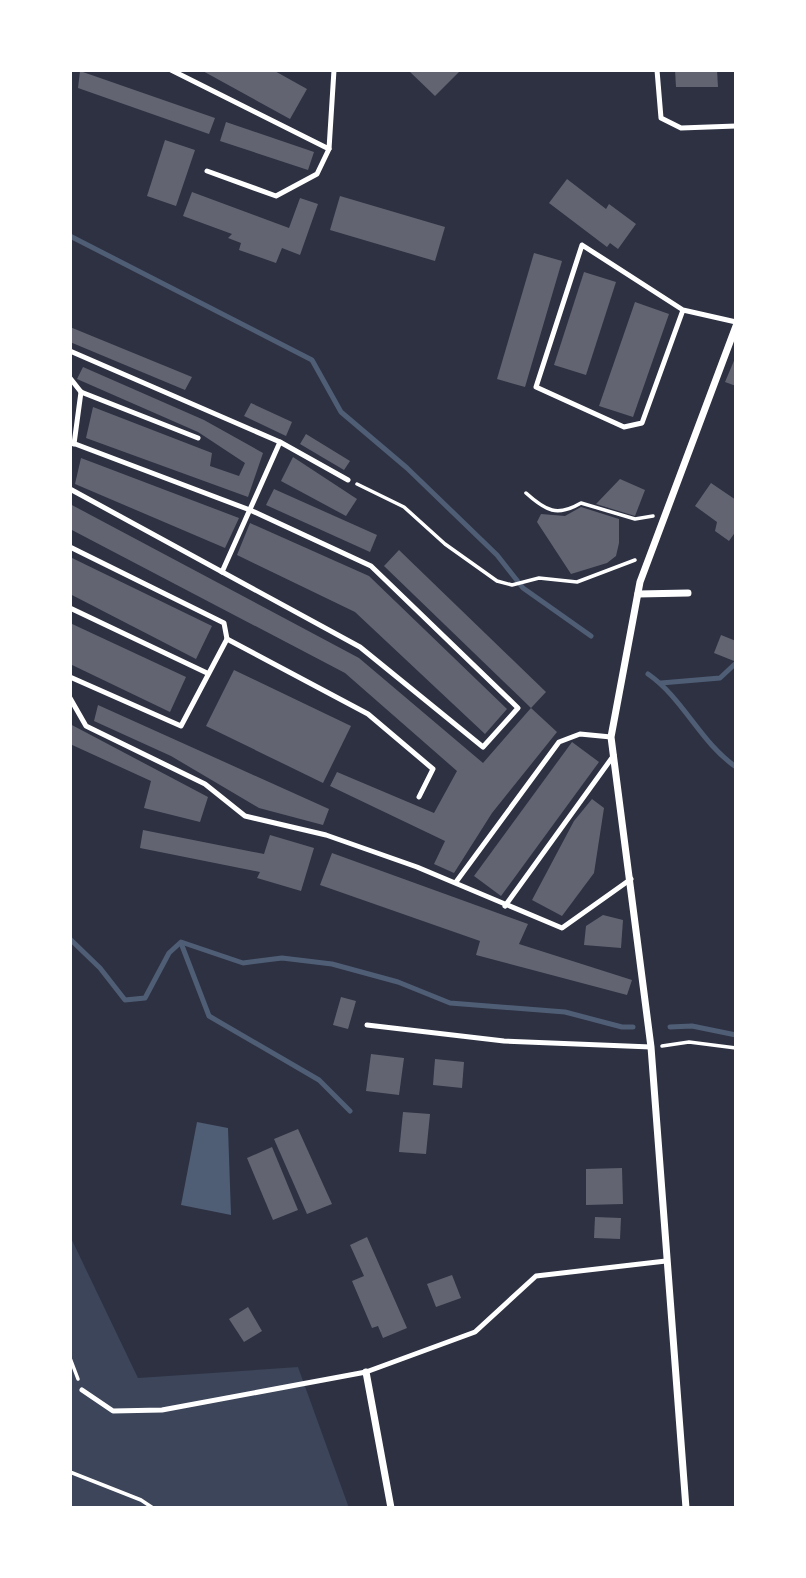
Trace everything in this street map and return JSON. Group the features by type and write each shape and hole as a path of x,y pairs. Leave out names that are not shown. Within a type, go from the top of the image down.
{"street":[{"path":"686,1508 651,1047 632,879 611,737 638,594 736,324"},
{"path":"638,594 688,593"},
{"path":"366,1372 391,1508"}],"lane":[{"path":"171,70 329,149"},
{"path":"207,170 276,195 317,174 329,149 334,70"},
{"path":"657,70 661,118 681,128 736,126"},
{"path":"683,310 642,423 624,427 536,387 582,245 683,310 736,324"},
{"path":"70,351 280,442 348,480"},
{"path":"70,378 81,392 198,438"},
{"path":"70,489 360,647 483,747 518,708 372,566 250,510 72,443 81,392"},
{"path":"222,572 280,442"},
{"path":"70,547 224,623 227,639 181,726 70,677"},
{"path":"70,608 207,673"},
{"path":"227,639 368,714 433,769 419,797"},
{"path":"70,698 86,726 205,784 245,816 326,835 456,882 505,906 562,928 632,879"},
{"path":"456,882 559,742 580,734 611,737"},
{"path":"505,906 614,755"},
{"path":"367,1025 504,1041 651,1047"},
{"path":"82,1390 113,1411 162,1410 366,1372 475,1332 536,1276 666,1261"}],"path":[{"path":"348,480 404,507 428,525 445,544 512,585 539,578 576,582 650,555"},
{"path":"526,493 552,510 565,512 581,503 635,519 666,514"},
{"path":"651,1047 689,1042 736,1048"},
{"path":"70,1359 82,1390"},
{"path":"70,1472 141,1500 153,1508"}],"shaded area":[{"path":"197,1122 228,1128 231,1215 181,1205"},
{"path":"70,1236 138,1378 298,1367 349,1508 70,1508"}],"building":[{"path":"201,70 273,70 307,89 290,119"},
{"path":"408,70 461,70 435,96"},
{"path":"675,70 717,70 718,87 676,87"},
{"path":"80,71 215,118 209,134 78,88"},
{"path":"226,122 314,152 308,170 220,141"},
{"path":"165,140 195,150 176,206 147,196"},
{"path":"567,179 606,209 609,204 636,224 618,249 610,243 607,247 549,203"},
{"path":"192,192 289,228 300,198 318,204 300,255 282,248 276,263 239,250 241,243 228,238 232,234 183,216"},
{"path":"340,196 445,227 435,261 330,230"},
{"path":"534,253 562,261 525,387 497,379"},
{"path":"584,272 616,282 586,375 554,365"},
{"path":"635,302 669,314 633,417 599,406"},
{"path":"70,327 192,377 185,390 70,342"},
{"path":"736,356 736,386 725,382"},
{"path":"83,367 204,420 263,453 248,497 86,438 93,407 212,453 210,466 239,476 245,463 198,432 77,379"},
{"path":"251,403 292,422 286,436 244,416"},
{"path":"306,434 350,461 344,470 300,444"},
{"path":"293,457 357,499 346,516 281,481"},
{"path":"81,458 239,518 225,548 75,484"},
{"path":"620,479 645,490 635,516 596,504"},
{"path":"711,483 736,500 736,531 729,541 715,531 717,522 695,506"},
{"path":"274,489 377,535 370,552 266,505"},
{"path":"70,504 359,658 483,763 531,708 557,732 492,813 454,873 434,864 445,841 330,786 337,772 434,813 457,771 345,673 70,529"},
{"path":"581,507 619,519 619,543 616,556 607,563 571,574 537,522 541,514 565,516"},
{"path":"250,523 369,576 507,709 485,734 355,612 237,555"},
{"path":"399,550 546,692 531,708 384,566"},
{"path":"70,557 212,626 196,659 70,594"},
{"path":"70,623 186,677 170,712 70,664"},
{"path":"721,635 736,641 734,661 714,653"},
{"path":"234,670 351,726 323,783 206,726"},
{"path":"98,705 329,809 323,825 259,808 171,756 94,721"},
{"path":"70,724 208,797 200,822 144,808 151,781 70,744"},
{"path":"572,742 599,762 501,896 474,876"},
{"path":"592,799 604,808 594,873 562,916 532,900 574,821"},
{"path":"143,830 264,854 270,835 314,848 301,891 257,878 260,872 140,848"},
{"path":"332,853 528,924 519,944 632,980 627,995 476,955 480,941 320,885"},
{"path":"603,915 623,920 621,948 584,945 586,926"},
{"path":"341,997 356,1001 348,1029 333,1025"},
{"path":"371,1054 404,1058 399,1095 366,1091"},
{"path":"435,1059 464,1062 462,1088 433,1085"},
{"path":"403,1112 430,1114 426,1154 399,1152"},
{"path":"298,1129 332,1204 307,1214 274,1139"},
{"path":"272,1147 298,1210 273,1220 247,1158"},
{"path":"622,1168 623,1204 586,1205 586,1169"},
{"path":"595,1217 621,1218 620,1239 594,1238"},
{"path":"367,1237 407,1328 383,1338 378,1326 372,1328 352,1281 364,1276 350,1245"},
{"path":"452,1275 461,1298 436,1307 427,1284"},
{"path":"248,1307 262,1331 244,1342 229,1319"}],"waterway":[{"path":"70,236 312,360 341,412 407,468 497,555 523,588 591,636"},
{"path":"661,683 720,678 736,663"},
{"path":"648,674 671,695 723,757 736,767"},
{"path":"70,939 100,968 125,1000 145,998 169,953 181,942 243,963 282,958 332,964 398,982 450,1003 565,1012 622,1027 633,1027"},
{"path":"181,943 209,1016 319,1080 350,1111"},
{"path":"670,1027 692,1026 736,1035"}]}
